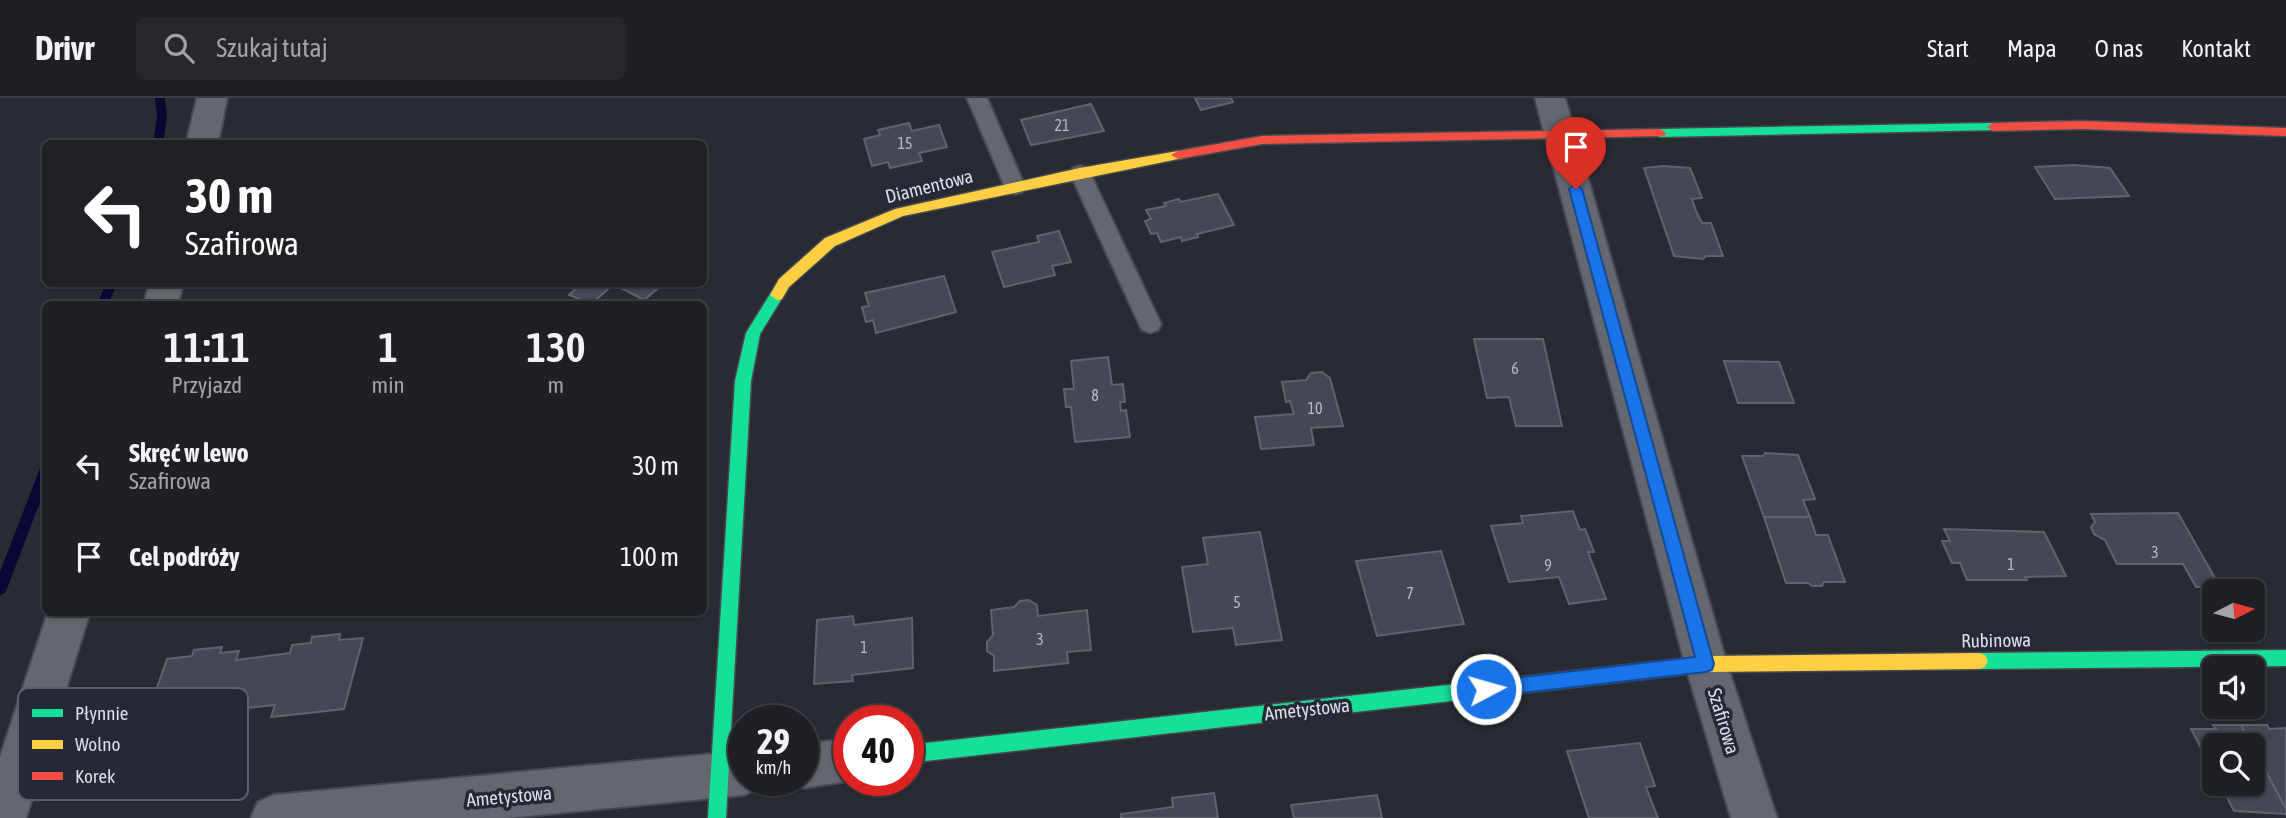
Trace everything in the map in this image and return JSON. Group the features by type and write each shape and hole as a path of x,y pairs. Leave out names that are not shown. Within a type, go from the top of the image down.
{"street":[{"path":"203,140 212,98"},
{"name":"Szafirowa","path":"1550,98 1706,664 1754,818"},
{"name":"Diamentowa","path":"726,789 743,381 752,333 785,284 830,242 900,212 1080,173 1262,140 2082,125 2286,132"},
{"path":"45,688 68,616"},
{"name":"Rubinowa","path":"1706,664 2286,657"},
{"name":"Ametystowa","path":"924,752 1706,664"},
{"path":"3,818 18,771"},
{"name":"Ametystowa","path":"274,818 726,789"}],"lane":[{"path":"978,98 1015,187"},
{"path":"1080,173 1150,324"}],"building":[{"path":"1195,98 1231,98 1233,102 1201,110"},
{"path":"1091,104 1104,131 1031,145 1021,120"},
{"path":"909,123 912,131 939,125 947,147 919,153 922,161 890,168 888,162 872,166 864,139 880,135 878,130"},
{"path":"2074,165 2110,168 2129,196 2055,199 2035,167"},
{"path":"1644,168 1690,168 1702,198 1692,199 1696,211 1702,223 1711,223 1723,256 1706,256 1703,259 1674,256"},
{"path":"1218,194 1234,225 1197,234 1198,237 1182,241 1181,237 1161,242 1157,233 1151,234 1145,221 1151,219 1146,210 1166,206 1164,203 1179,199 1181,202"},
{"path":"1059,231 1071,262 1052,266 1055,275 1004,287 992,252 1039,242 1037,236"},
{"path":"944,276 956,312 876,333 873,320 866,322 862,307 869,306 865,293"},
{"path":"578,287 611,287 594,301 584,301 569,295"},
{"path":"619,287 659,287 644,300"},
{"path":"1474,339 1543,339 1562,426 1516,426 1509,397 1487,398"},
{"path":"1108,357 1112,385 1123,384 1125,402 1120,402 1121,411 1126,410 1130,437 1075,442 1071,407 1066,407 1064,389 1074,389 1071,361"},
{"path":"1724,361 1779,362 1794,403 1738,403"},
{"path":"1322,372 1330,378 1343,426 1311,428 1314,445 1261,449 1255,417 1294,414 1290,401 1286,402 1282,382 1306,380 1311,373"},
{"path":"1765,453 1798,455 1815,499 1803,500 1810,517 1764,517 1742,456 1763,456"},
{"path":"1573,511 1580,530 1585,529 1594,552 1588,552 1606,599 1569,604 1559,577 1509,582 1491,526 1523,523 1521,516"},
{"path":"2178,513 2215,579 2202,579 2202,587 2196,587 2183,564 2117,564 2105,540 2094,534 2091,527 2095,522 2091,514"},
{"path":"1764,517 1810,517 1816,535 1828,535 1845,582 1824,582 1822,586 1786,583"},
{"path":"1944,529 2044,532 2066,576 2025,577 2027,580 1967,580 1960,563 1952,563 1942,541 1950,541"},
{"path":"1260,532 1282,640 1236,645 1233,628 1193,632 1182,567 1208,564 1203,538"},
{"path":"1441,551 1464,624 1377,636 1356,561"},
{"path":"1029,600 1037,605 1038,616 1087,610 1091,650 1067,652 1068,663 994,671 994,656 987,651 987,642 993,635 991,610 1014,607 1020,601"},
{"path":"853,616 854,625 912,618 913,668 852,675 853,681 814,684 817,620"},
{"path":"340,634 339,640 363,638 344,709 271,717 275,705 248,708 248,688 157,688 167,659 192,656 194,650 222,647 220,653 239,651 236,660 290,653 292,645 311,643 312,637"},
{"path":"2213,725 2241,725 2245,733 2202,733 2202,750 2191,729 2216,729"},
{"path":"2241,725 2267,725 2269,729 2286,728 2286,809 2265,770 2265,733 2245,733"},
{"path":"1640,743 1655,786 1646,787 1658,818 1589,818 1567,751"},
{"path":"2265,770 2286,809 2286,814 2234,811 2226,796 2265,796"},
{"path":"1214,793 1218,818 1121,818 1121,814 1173,807 1172,798"},
{"path":"1377,795 1382,818 1294,818 1291,805"}],"waterway":[{"path":"159,140 162,116 160,98"},
{"path":"104,301 110,287"},
{"path":"0,589 42,479"}],"traffic: fast":[{"path":"1660,133 1993,127"},
{"path":"717,818 743,381 753,333 777,295"},
{"path":"1979,661 2286,658"},
{"path":"924,752 1618,674"}],"traffic: slow":[{"path":"777,295 784,283 830,242 900,212 1178,155"},
{"path":"1618,674 1706,664 1979,661"}],"traffic: jam":[{"path":"1993,127 2082,125 2286,132"},
{"path":"1178,155 1262,140 1660,133"}],"route":[{"path":"1486,689 1706,664 1576,189"}]}
